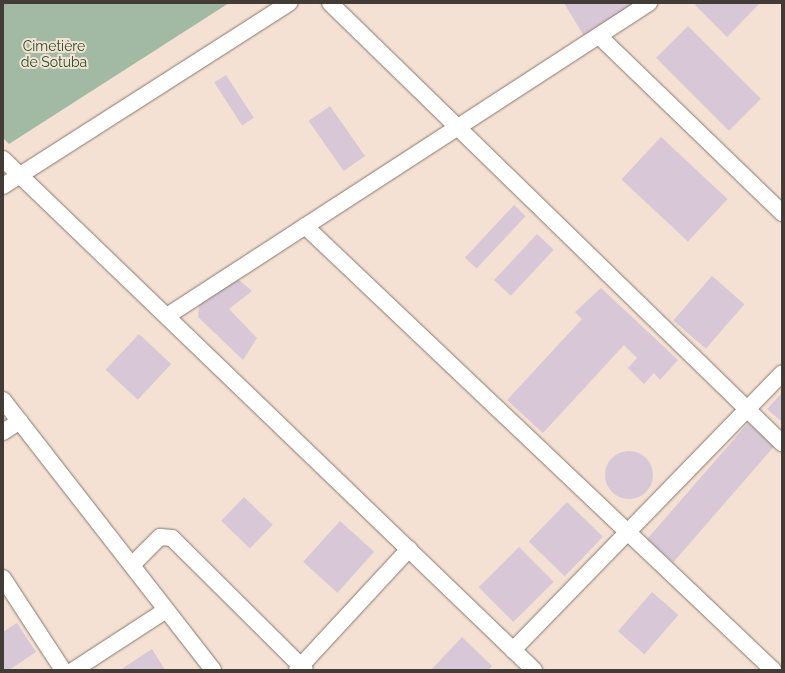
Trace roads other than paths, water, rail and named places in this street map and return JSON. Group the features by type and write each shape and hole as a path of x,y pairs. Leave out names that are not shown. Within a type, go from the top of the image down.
{"street":[{"path":"3,186 289,3"},
{"path":"330,3 459,127 782,444"},
{"path":"167,316 649,3"},
{"path":"599,36 782,213"},
{"path":"3,159 534,670"},
{"path":"305,226 773,670"},
{"path":"513,650 782,373"},
{"path":"3,400 213,670"},
{"path":"3,432 20,421"},
{"path":"132,565 160,537 172,538 301,669 409,549"},
{"path":"3,578 63,670"},
{"path":"74,670 166,610"}],"park label":[{"name":"Cimetière de Sotuba","path":"54,54"}]}
